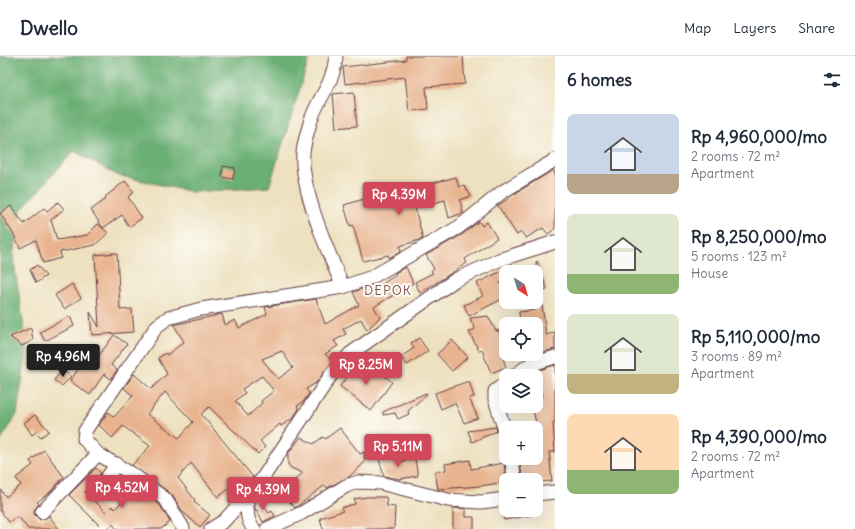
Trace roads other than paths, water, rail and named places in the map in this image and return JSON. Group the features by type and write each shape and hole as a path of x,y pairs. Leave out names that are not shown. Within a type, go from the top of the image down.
{"street":[{"path":"336,56 334,72 329,85 314,108 306,136 303,154 311,201 321,232 343,287"},
{"path":"182,529 166,500 117,464 98,454 84,440 85,431 157,326 168,318 201,309 343,287 372,277 459,227 502,192 555,160"},
{"path":"211,529 224,521 247,497 280,455 331,375 350,354 455,280 499,260 555,242"},
{"path":"523,369 529,364 555,357"},
{"path":"499,388 495,391 495,399 499,412"},
{"path":"42,512 98,454"},
{"path":"100,487 117,464"},
{"path":"267,529 302,513 346,486 358,482 380,483 448,500 481,502 499,499"},
{"path":"543,493 555,492"},
{"path":"247,497 248,518 250,525 254,529"}],"district":[{"name":"DEPOK","path":"388,290"}]}
